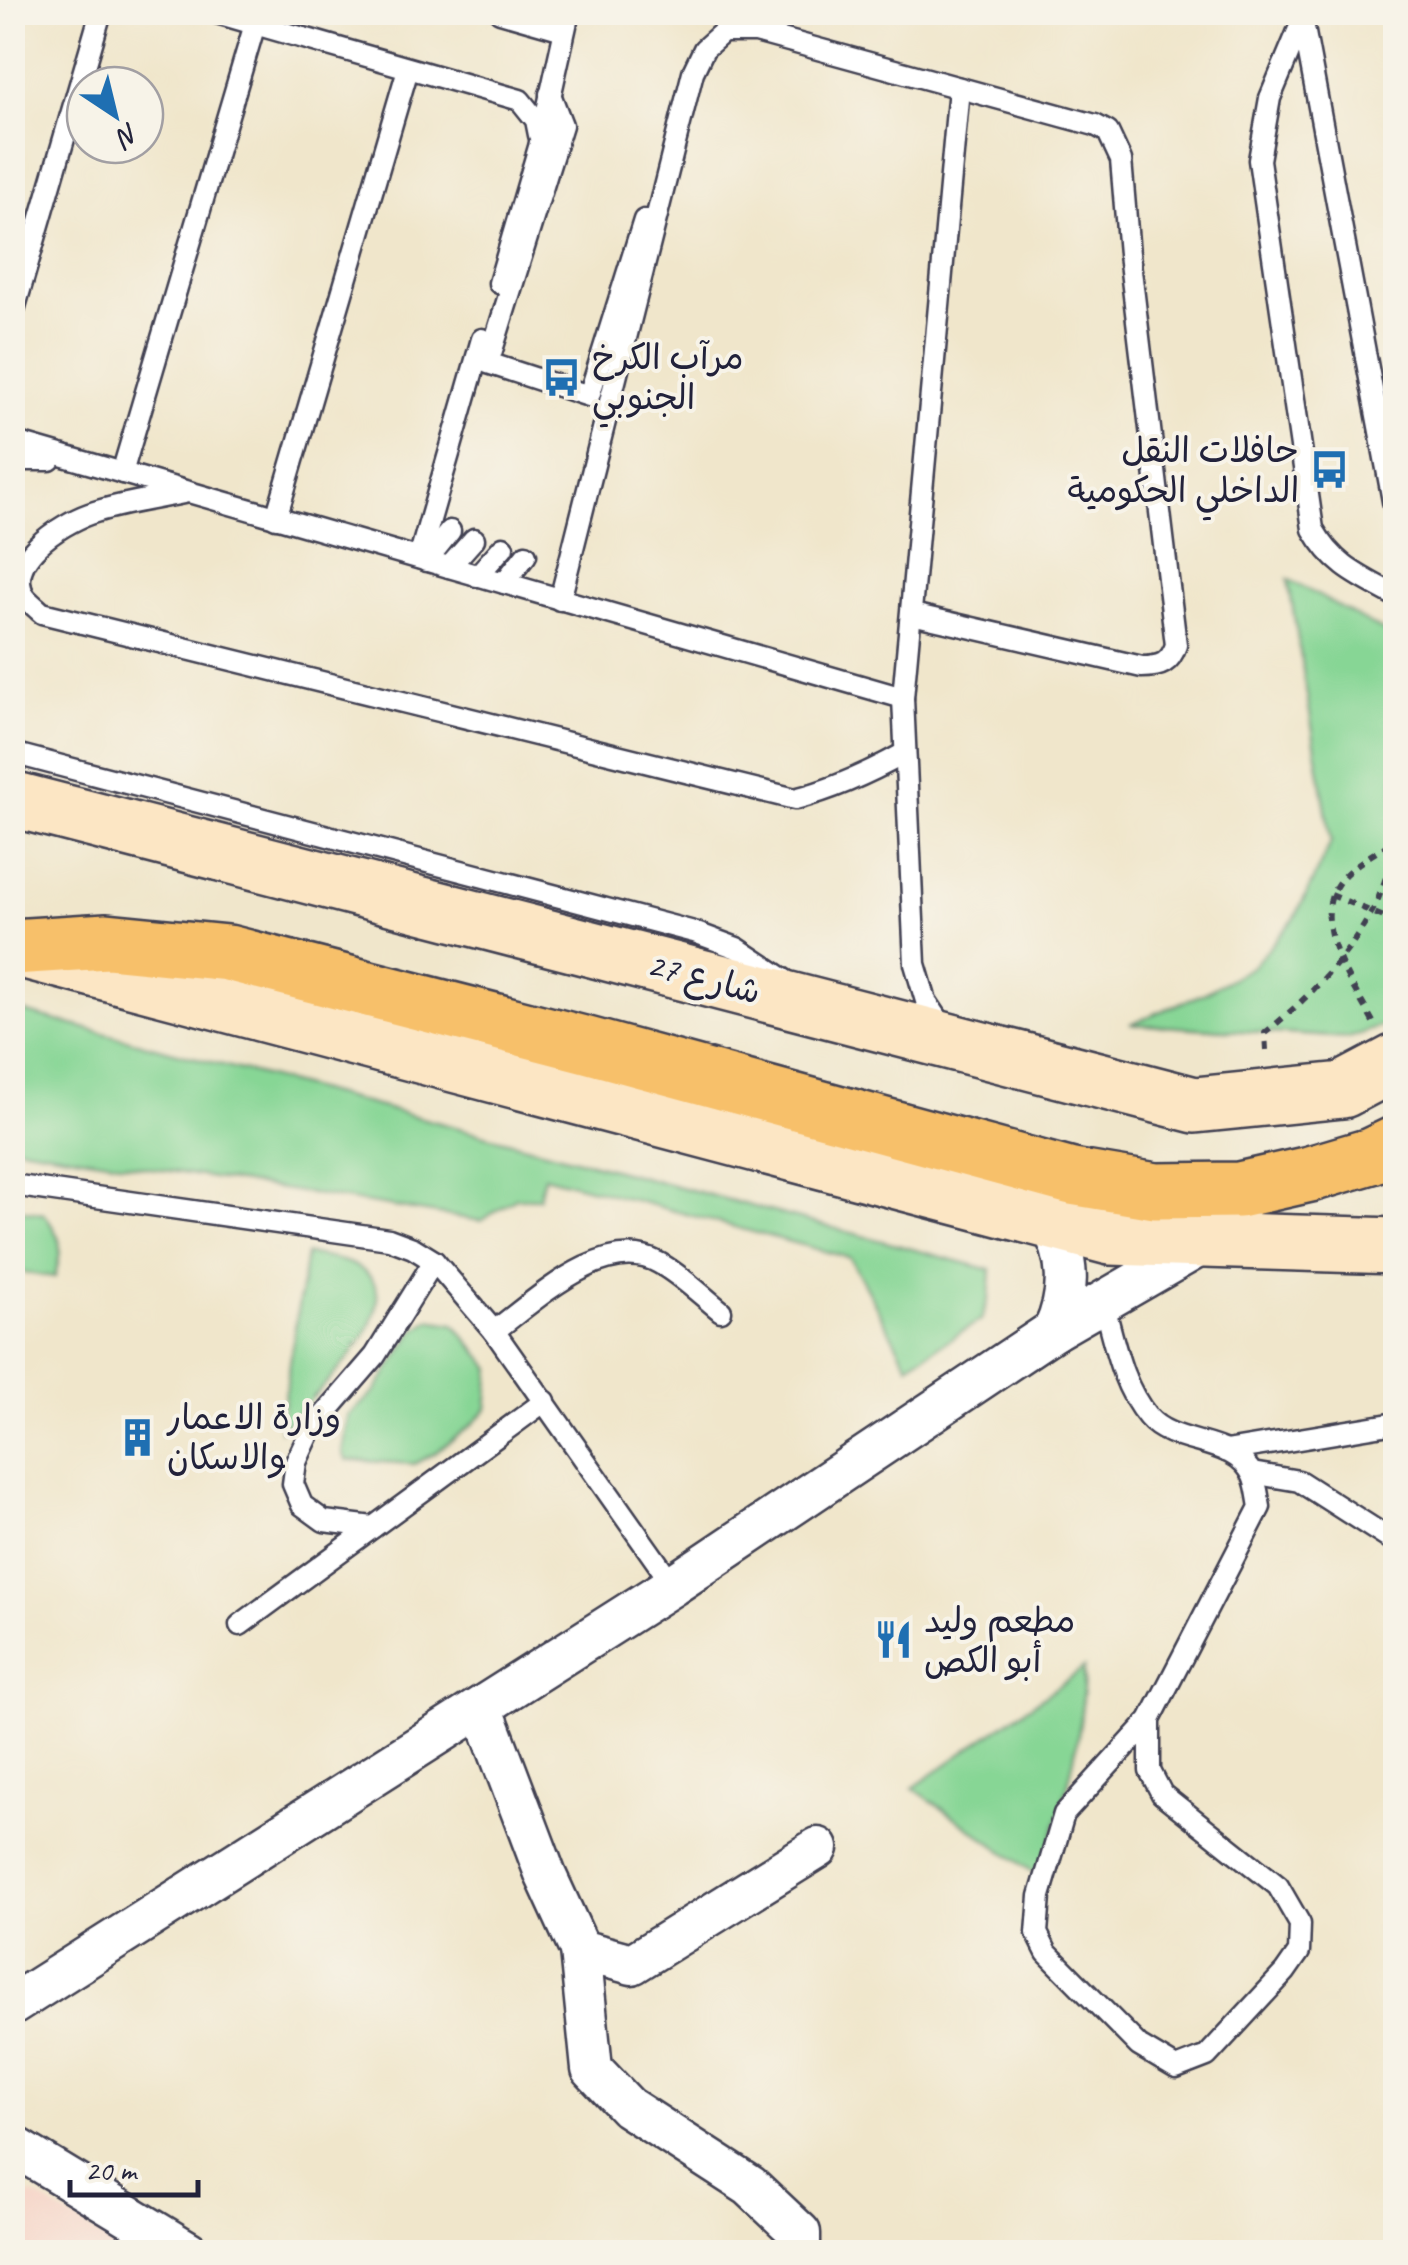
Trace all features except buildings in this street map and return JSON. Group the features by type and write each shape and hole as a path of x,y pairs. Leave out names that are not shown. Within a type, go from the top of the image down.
{"main road":[{"name":"شارع 27","path":"12,799 1195,1105 1369,1092 1395,1063"},
{"path":"12,947 107,941 228,953 443,1006 1072,1178 1156,1190 1239,1190 1310,1174 1371,1156 1396,1144"},
{"path":"12,947 1110,1237 1396,1246"},
{"path":"1336,1242 1396,1233"}],"street":[{"path":"1049,1221 1058,1238 1067,1275 1062,1313 1054,1330"},
{"path":"12,2005 674,1585 1054,1330 1212,1239"},
{"path":"482,1706 546,1876 580,1950 592,2069 628,2107 750,2186 800,2233 800,2252"},
{"path":"580,1950 632,1964 818,1848"},
{"path":"12,2144 190,2252"}],"lane":[{"path":"12,316 101,12"},
{"path":"213,12 520,100 536,120 539,147"},
{"path":"422,560 539,147 566,22 500,12"},
{"path":"1304,16 1396,517"},
{"path":"1304,16 1270,98 1259,160 1313,529 1326,552 1340,565 1396,596"},
{"path":"122,473 255,24"},
{"path":"560,600 693,72 704,49 723,32 756,32 1095,125 1108,132 1118,150 1176,645 1168,661 1160,666 1142,667 912,614"},
{"path":"276,518 408,69"},
{"path":"955,1043 926,1001 916,964 903,698 959,88"},
{"path":"550,94 562,124 488,363 589,396 664,156 681,122"},
{"path":"12,442 903,698"},
{"path":"12,460 75,460"},
{"path":"188,492 89,514 40,542 28,556 20,582 25,596 42,613 795,799 844,784 905,753"},
{"path":"422,560 450,531"},
{"path":"449,567 474,538"},
{"path":"478,576 503,547"},
{"path":"504,583 526,555"},
{"path":"12,753 694,932 751,957 780,976 811,1006"},
{"path":"12,1185 389,1239 413,1248 434,1261 494,1331 674,1585"},
{"path":"494,1331 586,1265 624,1254 657,1261 721,1311"},
{"path":"373,1527 324,1521 302,1506 293,1484 296,1462 312,1430 374,1356 434,1261"},
{"path":"1103,1302 1126,1382 1149,1418 1166,1432 1226,1451 1252,1474 1299,1481 1396,1543"},
{"path":"240,1625 545,1401"},
{"path":"1226,1451 1396,1422"},
{"path":"1150,1720 1150,1771 1162,1794 1278,1886 1300,1924 1298,1952 1286,1972 1208,2056 1176,2068 1139,2046 1047,1953 1037,1934 1040,1896 1064,1814 1150,1720 1260,1507 1252,1474"}],"path":[{"path":"1395,1063 1339,961 1328,920 1330,895 1347,872 1396,844"},
{"path":"1269,1098 1264,1033 1299,1005 1339,961 1372,912 1396,844"},
{"path":"1330,895 1396,922"}],"shaded area":[{"path":"33,2194 126,2252 13,2252 13,2195"}],"green space":[{"path":"1288,579 1395,638 1395,1021 1349,1038 1130,1024 1205,993 1253,966 1295,918 1331,842"},
{"path":"13,1009 991,1270 989,1298 981,1320 908,1365 850,1258 544,1176 539,1198 516,1198 481,1221 13,1146"},
{"path":"13,1208 44,1214 55,1231 60,1250 55,1277 13,1271"},
{"path":"306,1254 360,1268 377,1290 376,1310 350,1356 280,1430"},
{"path":"430,1320 454,1324 491,1368 487,1409 435,1453 414,1464 347,1460 343,1453 348,1416 375,1392 414,1331"},
{"path":"1084,1668 1071,1774 1037,1875 913,1788"}],"place":[{"name":"مرآب الكرخ الجنوبي","path":"562,377"},
{"name":"حافلات النقل الداخلي الحكومية","path":"1329,470"},
{"name":"وزارة الاعمار والاسكان","path":"137,1437"},
{"name":"مطعم وليد أبو الكص","path":"894,1640"}]}
